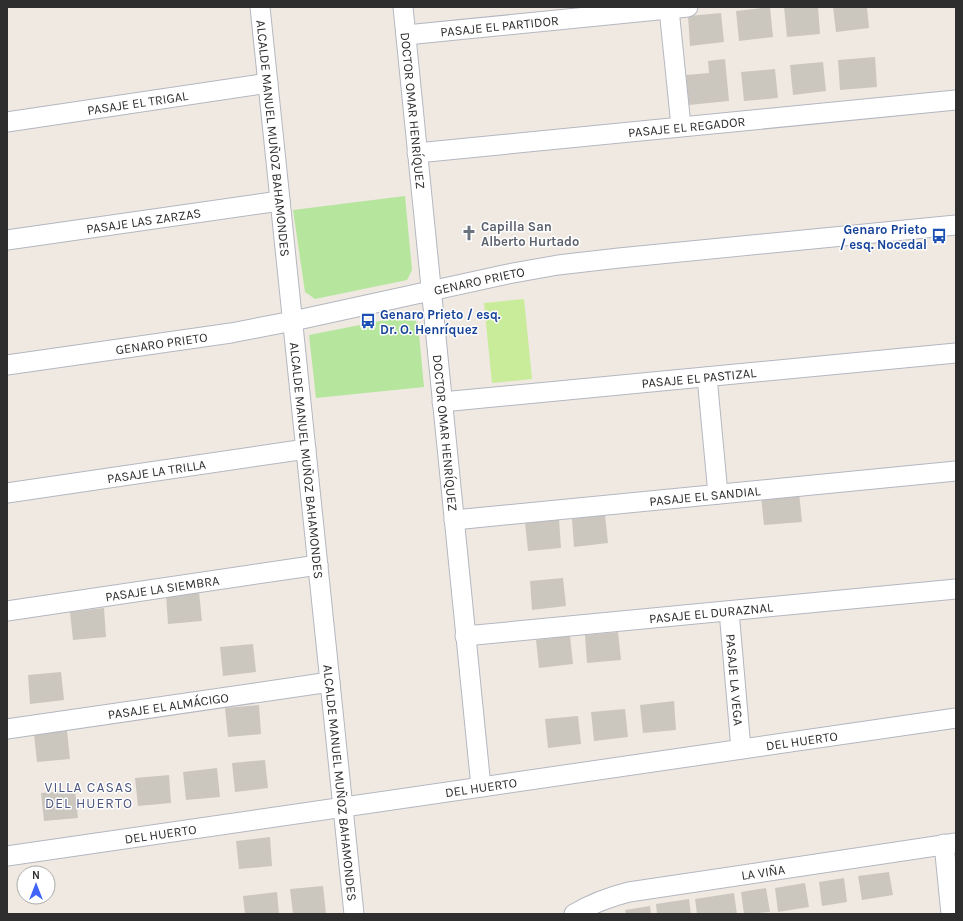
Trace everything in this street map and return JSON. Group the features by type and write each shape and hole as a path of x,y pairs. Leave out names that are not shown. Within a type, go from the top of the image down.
{"street":[{"name":"ALCALDE MANUEL MUÑOZ BAHAMONDES","path":"260,7 354,914"},
{"name":"DOCTOR OMAR HENRÍQUEZ","path":"403,7 481,787"},
{"name":"PASAJE EL PARTIDOR","path":"406,35 688,7"},
{"path":"669,9 681,126"},
{"name":"PASAJE EL TRIGAL","path":"7,122 268,83"},
{"name":"PASAJE EL REGADOR","path":"417,153 956,100"},
{"name":"PASAJE LAS ZARZAS","path":"7,240 280,201"},
{"name":"GENARO PRIETO","path":"7,365 231,333 508,274 589,261 956,225"},
{"name":"PASAJE EL PASTIZAL","path":"442,402 956,353"},
{"path":"707,376 718,494"},
{"name":"PASAJE LA TRILLA","path":"7,493 306,449"},
{"name":"PASAJE EL SANDIAL","path":"454,520 956,471"},
{"name":"PASAJE LA SIEMBRA","path":"7,611 318,565"},
{"name":"PASAJE EL DURAZNAL","path":"465,636 956,589"},
{"name":"PASAJE LA VEGA","path":"729,610 741,749"},
{"name":"PASAJE EL ALMÁCIGO","path":"7,729 330,682"},
{"name":"DEL HUERTO","path":"7,856 956,718"},
{"path":"950,844 951,914"},
{"name":"LA VIÑA","path":"574,914 604,899 629,892 950,844"}],"green space":[{"path":"405,196 412,270 407,280 315,299 305,292 293,210"},
{"path":"524,299 532,379 492,383 484,303"},
{"path":"411,315 418,324 424,387 316,398 309,335"}],"building":[{"path":"770,7 773,37 739,41 736,11"},
{"path":"784,7 818,7 820,34 787,37"},
{"path":"833,7 867,7 869,28 836,32"},
{"path":"721,13 724,42 690,46 688,16"},
{"path":"875,57 877,87 840,90 838,60"},
{"path":"725,59 729,101 689,105 686,75 709,73 708,61"},
{"path":"823,62 826,91 793,95 790,65"},
{"path":"775,69 778,98 744,101 741,72"},
{"path":"799,492 802,522 764,525 761,496"},
{"path":"605,515 608,543 574,547 572,519"},
{"path":"559,519 561,548 528,551 525,523"},
{"path":"563,578 566,606 532,610 530,581"},
{"path":"199,592 202,621 168,624 166,595"},
{"path":"104,608 106,637 73,640 70,612"},
{"path":"618,632 621,660 587,663 585,635"},
{"path":"570,636 573,664 539,668 536,640"},
{"path":"253,644 256,672 223,676 220,647"},
{"path":"61,672 64,700 30,704 28,675"},
{"path":"674,701 676,730 643,733 640,705"},
{"path":"259,705 261,734 228,737 225,708"},
{"path":"625,709 628,737 594,741 591,712"},
{"path":"578,716 581,744 548,748 545,719"},
{"path":"67,731 70,759 37,762 34,734"},
{"path":"265,760 268,788 235,792 232,763"},
{"path":"217,768 220,797 186,800 183,772"},
{"path":"169,775 171,803 138,806 135,778"},
{"path":"75,790 78,818 44,821 41,793"},
{"path":"270,837 272,866 239,869 236,841"},
{"path":"889,872 893,895 862,900 858,876"},
{"path":"844,878 847,902 822,906 819,882"},
{"path":"805,883 809,907 778,912 775,888"},
{"path":"323,886 326,914 293,914 290,889"},
{"path":"766,888 770,912 744,914 741,892"},
{"path":"277,892 279,914 245,914 243,896"},
{"path":"734,893 737,914 697,914 695,899"},
{"path":"689,899 691,914 657,914 656,904"},
{"path":"650,906 651,914 626,914 625,910"}],"place":[{"name":"Capilla San Alberto Hurtado","path":"469,233"},
{"name":"Genaro Prieto / esq. Nocedal","path":"939,236"},
{"name":"Genaro Prieto / esq. Dr. O. Henríquez","path":"368,321"}],"district":[{"name":"VILLA CASAS DEL HUERTO","path":"89,796"}]}
